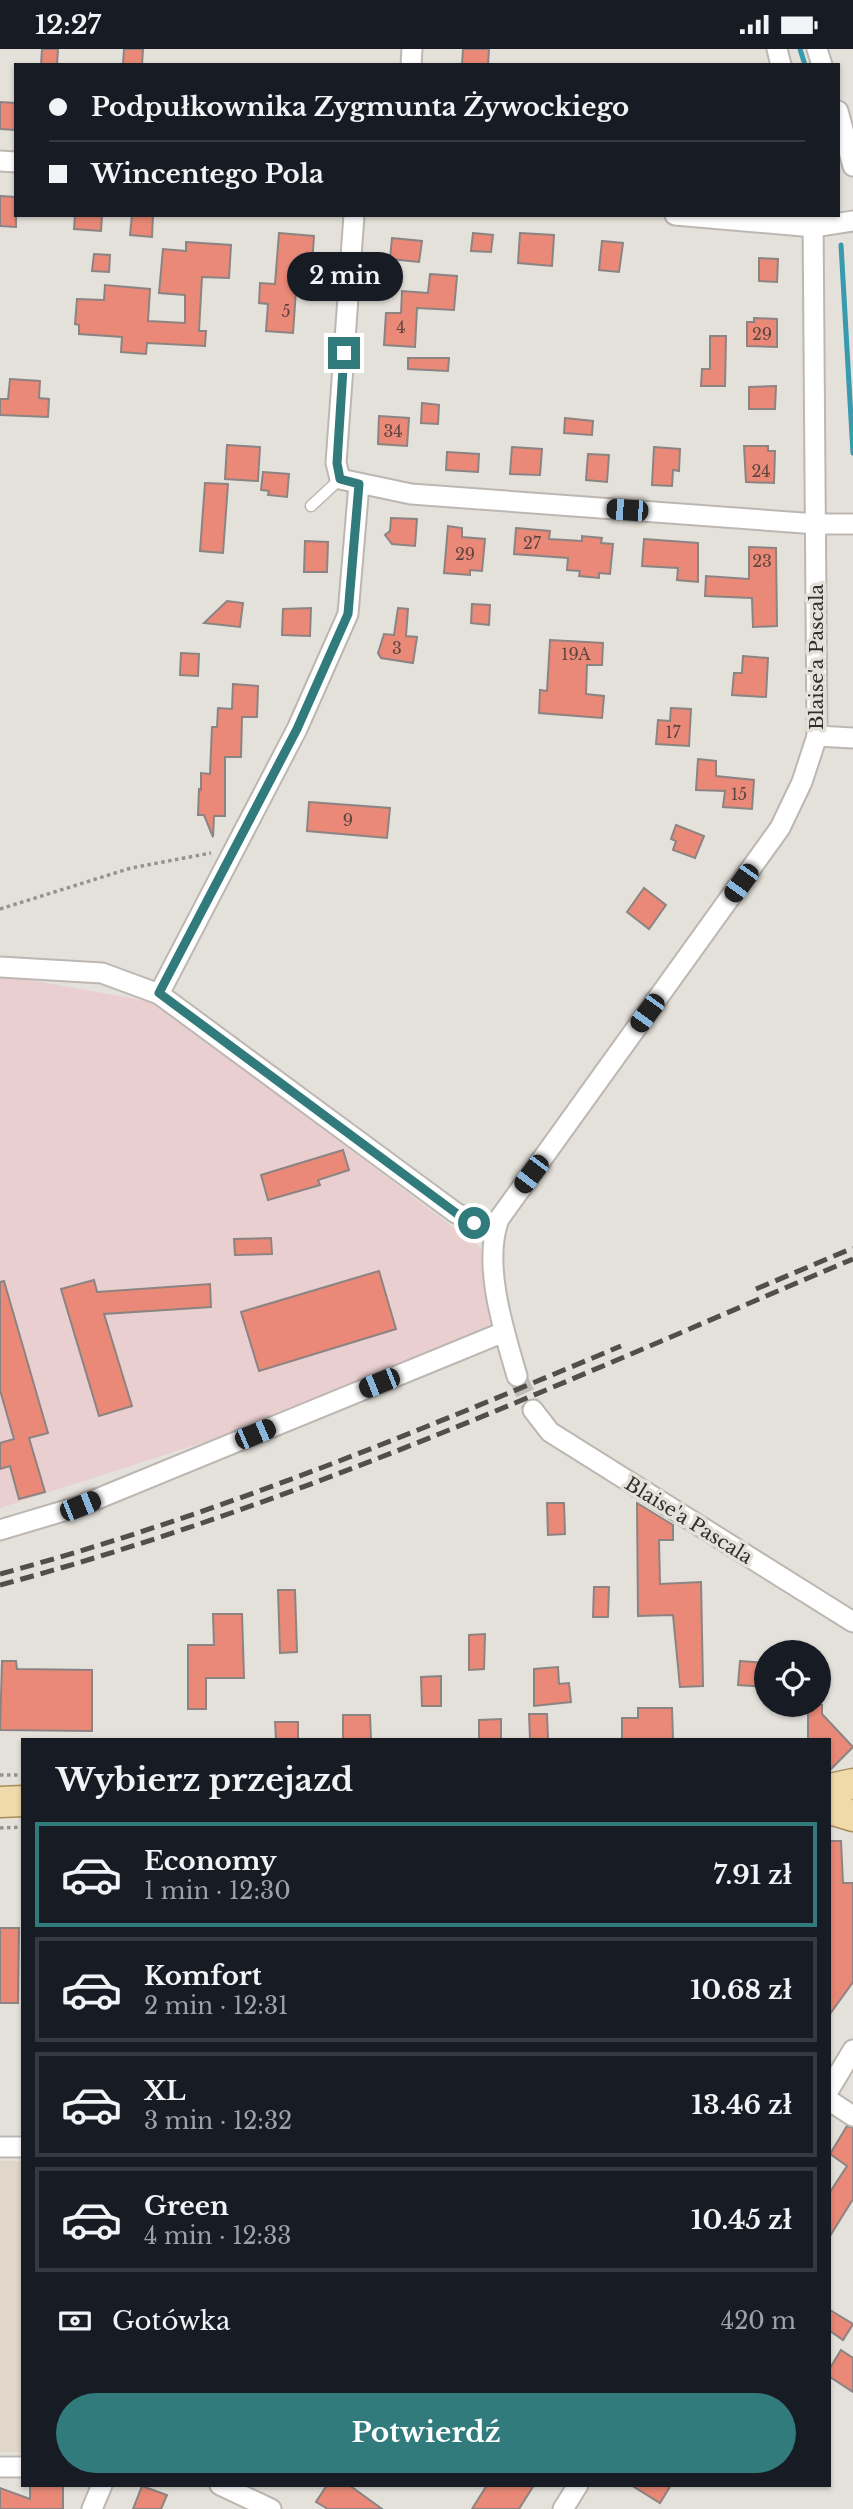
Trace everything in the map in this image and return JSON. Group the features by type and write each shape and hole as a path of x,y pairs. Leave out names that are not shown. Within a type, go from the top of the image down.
{"main road":[{"path":"831,1789 853,1784"},
{"path":"0,1802 21,1801"},
{"path":"831,1809 853,1816"}],"street":[{"path":"840,118 853,166"},
{"path":"354,217 337,463 340,479 411,494 817,524 853,524"},
{"path":"721,217 853,221"},
{"name":"Blaise'a Pascala","path":"517,1375 504,1332 492,1259 495,1230 505,1208 780,828 802,782 817,736 813,221"},
{"path":"159,993 297,729 348,614 359,484"},
{"path":"817,736 853,738"},
{"path":"0,967 102,973 159,993 456,1213 495,1230"},
{"path":"0,1530 80,1506 504,1332"},
{"name":"Blaise'a Pascala","path":"533,1411 550,1432 853,1622"},
{"path":"831,2086 853,2050"},
{"path":"831,2102 853,2116"},
{"path":"0,2147 21,2147"},
{"path":"0,2467 21,2467"},
{"path":"92,2509 101,2487"},
{"path":"223,2487 271,2509"},
{"path":"563,2509 577,2487"}],"lane":[{"path":"311,506 340,479"}],"path":[{"path":"0,909 131,868 233,849"},
{"path":"0,1775 21,1775"},
{"path":"0,1828 21,1827"}],"shaded area":[{"path":"0,969 17,978 154,1002 481,1248 494,1327 346,1396 0,1508"},
{"path":"0,2161 21,2161 21,2452 0,2452"}],"building":[{"path":"42,49 58,49 57,63 41,63"},
{"path":"124,49 143,49 142,63 123,63"},
{"path":"463,49 489,49 488,63 462,63"},
{"path":"0,102 14,103 14,130 0,129"},
{"path":"0,196 14,197 16,227 0,226"},
{"path":"75,217 102,217 101,231 74,229"},
{"path":"132,217 153,217 152,237 130,235"},
{"path":"279,233 314,236 312,264 298,263 293,333 266,331 268,304 259,303 260,283 275,284"},
{"path":"473,233 493,235 491,252 471,251"},
{"path":"520,233 554,235 552,266 518,263"},
{"path":"392,238 422,241 419,262 390,259"},
{"path":"602,241 623,243 619,272 599,270"},
{"path":"186,242 231,245 229,278 202,277 199,331 206,331 205,346 147,343 146,354 121,352 122,337 79,334 79,325 75,324 77,299 104,300 105,285 150,289 148,321 185,323 185,295 159,293 163,249 186,251"},
{"path":"94,254 110,255 109,272 92,271"},
{"path":"759,258 778,259 777,282 759,281"},
{"path":"430,274 457,276 454,310 417,308 415,347 384,345 386,313 401,313 402,291 428,293"},
{"path":"754,318 777,319 777,347 747,346 747,322 754,322"},
{"path":"710,336 726,336 725,386 701,386 702,369 710,369"},
{"path":"408,358 449,358 448,371 408,369"},
{"path":"10,379 40,381 39,398 49,399 48,417 0,415 0,399 8,399"},
{"path":"776,386 775,409 749,409 749,387"},
{"path":"422,403 439,405 438,424 421,423"},
{"path":"379,416 409,418 407,446 378,444"},
{"path":"565,418 593,421 592,435 564,433"},
{"path":"227,445 260,447 258,481 225,479"},
{"path":"744,446 768,446 768,451 775,451 774,483 746,482"},
{"path":"512,447 542,449 540,475 510,474"},
{"path":"654,447 680,449 679,471 673,470 672,486 652,485"},
{"path":"447,452 479,454 478,472 446,470"},
{"path":"588,454 609,455 607,482 586,480"},
{"path":"263,472 289,474 287,497 268,495 269,491 261,490"},
{"path":"205,483 228,484 223,553 200,551"},
{"path":"391,518 417,519 415,546 392,544 385,535 390,531"},
{"path":"448,526 462,528 462,537 485,539 482,571 470,570 470,575 444,573"},
{"path":"516,528 550,531 549,539 582,541 582,536 602,538 601,543 613,544 610,574 599,573 599,578 579,576 580,571 567,570 568,558 514,554"},
{"path":"644,539 698,543 698,582 677,580 678,568 642,566"},
{"path":"305,541 328,542 327,572 304,572"},
{"path":"749,547 776,548 777,626 753,627 752,598 705,596 706,576 749,579"},
{"path":"227,601 243,603 240,627 204,623"},
{"path":"472,604 490,605 489,625 471,623"},
{"path":"311,608 310,636 282,635 283,609"},
{"path":"398,608 408,609 406,636 417,637 413,663 381,658 378,653 384,634 394,635"},
{"path":"550,640 603,643 602,665 587,665 586,694 604,696 602,718 539,713 540,690 547,691"},
{"path":"181,653 199,654 198,676 180,675"},
{"path":"743,656 768,658 766,697 732,695 734,673 742,673"},
{"path":"233,684 258,686 257,717 242,717 241,757 225,757 225,816 214,816 213,837 204,815 198,815 201,773 210,774 212,727 217,727 218,708 232,709"},
{"path":"671,708 691,709 689,746 656,744 658,720 670,721"},
{"path":"698,759 716,761 716,776 754,780 752,809 723,807 725,791 696,790"},
{"path":"309,802 390,808 387,838 307,831"},
{"path":"676,825 704,836 695,858 673,850 676,841 671,839"},
{"path":"644,888 666,905 649,929 627,912"},
{"path":"343,1150 349,1170 318,1180 320,1185 268,1200 261,1175"},
{"path":"271,1238 272,1254 235,1255 234,1239"},
{"path":"379,1271 396,1329 259,1371 241,1312"},
{"path":"94,1280 97,1292 210,1284 211,1307 104,1314 132,1406 99,1416 61,1289"},
{"path":"4,1281 48,1433 29,1438 45,1492 19,1499 10,1466 0,1469 0,1443 14,1439 0,1390 0,1282"},
{"path":"547,1503 564,1503 565,1534 548,1535"},
{"path":"637,1503 673,1525 673,1540 659,1540 660,1584 701,1582 703,1686 680,1687 673,1615 638,1616"},
{"path":"594,1587 609,1587 608,1617 593,1617"},
{"path":"278,1590 295,1590 297,1652 280,1653"},
{"path":"213,1614 242,1614 244,1678 206,1678 206,1709 188,1709 188,1645 214,1645"},
{"path":"485,1634 484,1669 469,1670 469,1635"},
{"path":"2,1661 16,1661 17,1669 92,1670 92,1731 0,1730"},
{"path":"740,1661 754,1662 754,1686 738,1685"},
{"path":"558,1667 559,1684 569,1683 571,1702 534,1706 534,1669"},
{"path":"441,1676 441,1706 422,1706 421,1677"},
{"path":"638,1708 672,1708 673,1738 622,1738 622,1718 638,1718"},
{"path":"529,1714 547,1714 548,1738 530,1738"},
{"path":"343,1715 370,1715 371,1738 343,1738"},
{"path":"808,1717 825,1717 853,1747 831,1769 831,1738 808,1738"},
{"path":"501,1719 501,1738 479,1738 479,1720"},
{"path":"275,1722 298,1722 298,1738 276,1738"},
{"path":"831,1841 841,1841 843,1883 853,1883 853,1982 831,2013"},
{"path":"0,1928 19,1928 18,2003 0,2003"},
{"path":"847,2126 853,2128 853,2199 831,2234 831,2190 847,2166 831,2152"},
{"path":"831,2311 853,2324 843,2340 831,2332"},
{"path":"841,2350 853,2358 853,2392 831,2378 831,2366"},
{"path":"30,2487 63,2487 63,2509 0,2509 0,2488 30,2499"},
{"path":"142,2487 167,2495 161,2509 133,2509"},
{"path":"326,2487 352,2487 382,2509 328,2509 316,2502"},
{"path":"486,2487 533,2487 519,2509 472,2509"},
{"path":"634,2487 670,2487 660,2503"}],"waterway":[{"path":"800,49 804,63"},
{"path":"841,245 853,453"}],"tunnel":[{"path":"517,1376 533,1410"}],"railway":[{"path":"756,1289 853,1248"},
{"path":"0,1585 110,1553 325,1479 537,1394 853,1259"},
{"path":"0,1574 159,1526 314,1471 621,1346"}],"route":[{"path":"344,353 337,463 340,479 359,484 348,614 297,729 159,993 456,1213 474,1223"}]}
